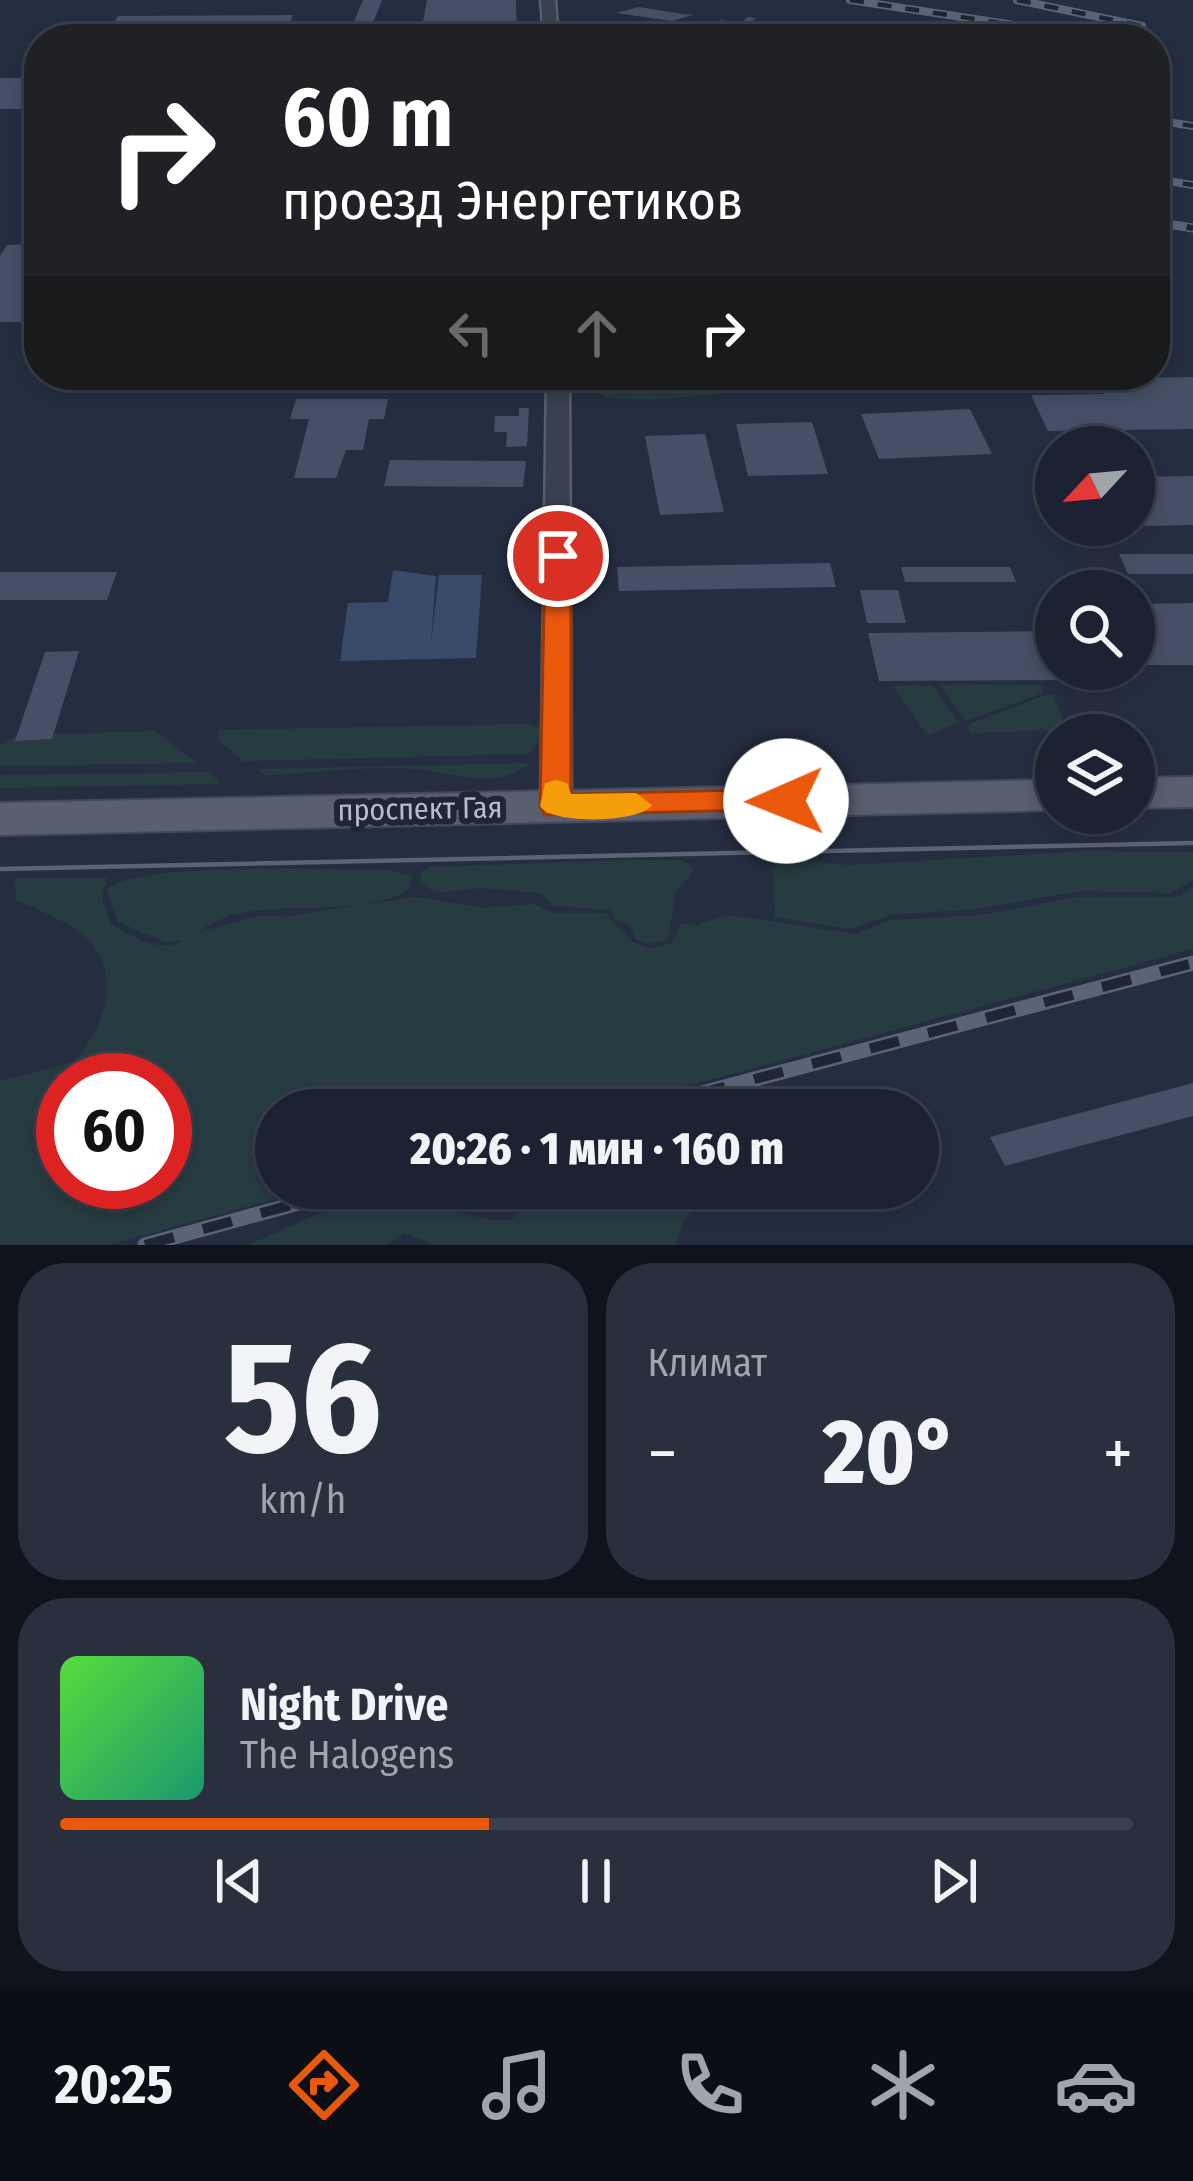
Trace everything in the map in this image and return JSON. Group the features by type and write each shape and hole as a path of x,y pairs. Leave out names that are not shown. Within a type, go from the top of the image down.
{"main road":[{"path":"1155,793 1193,792"},
{"name":"проспект Гая","path":"0,819 1035,795"}],"street":[{"path":"556,806 558,390"}],"green space":[{"path":"591,390 763,390 650,400 610,398"},
{"path":"1035,684 1035,690 1043,693 966,721 940,685"},
{"path":"893,686 933,686 959,723 927,735"},
{"path":"1046,695 1054,695 1061,714 1035,714 1035,731 971,733 967,725"},
{"path":"529,724 544,729 545,735 528,754 243,761 217,739 218,730"},
{"path":"155,731 197,763 0,766 0,746 17,735"},
{"path":"531,763 491,779 406,768 266,775 257,769"},
{"path":"210,772 220,784 0,788 0,775"},
{"path":"1084,851 1193,852 1193,880 1171,893 1079,891 977,909 890,915 850,929 775,917 772,868 785,859 849,865"},
{"path":"682,860 694,870 675,894 668,940 648,944 635,939 630,925 614,920 611,910 554,906 540,893 482,888 435,893 420,881 421,871 432,867"},
{"path":"388,870 413,876 409,890 385,900 245,912 199,932 261,915 281,917 416,897 483,908 533,904 554,913 606,913 633,942 650,949 672,943 681,923 695,925 729,915 855,934 890,920 981,915 1077,897 1178,897 1193,887 1193,949 676,1089 255,1089 255,1205 108,1245 0,1245 0,1081 36,1072 36,1209 192,1209 192,1053 80,1053 102,1013 106,977 102,960 76,930 16,900 15,878 107,878 102,899 111,924 164,946 183,941 166,942 118,922 107,889 157,874"},
{"path":"333,1209 451,1209 511,1220 521,1209 694,1209 683,1222 676,1245 435,1245 404,1233 386,1245 248,1245"}],"water":[{"path":"393,570 436,576 431,643 439,575 482,575 476,658 340,661 348,603 388,602"}],"building":[{"path":"363,0 382,0 373,24 353,24"},
{"path":"427,0 516,0 517,24 423,24"},
{"path":"639,7 693,15 672,21 616,13"},
{"path":"293,15 290,24 113,24 118,16"},
{"path":"756,18 748,24 716,24 721,20 741,23"},
{"path":"0,78 24,78 24,109 0,109"},
{"path":"24,244 24,322 0,322 0,256 7,245"},
{"path":"1170,377 1193,377 1193,429 1046,426 1031,395 1104,394 1102,390 1170,390"},
{"path":"296,399 388,399 384,419 369,419 363,450 346,450 336,478 294,478 309,419 290,419"},
{"path":"519,408 529,408 527,446 506,447 507,432 494,432 495,416 519,416"},
{"path":"970,409 992,454 879,459 861,414"},
{"path":"812,422 828,474 748,476 736,424"},
{"path":"705,434 724,512 660,515 645,436"},
{"path":"390,460 526,461 523,487 384,486"},
{"path":"1193,476 1193,525 1155,526 1155,477"},
{"path":"1119,554 1193,554 1193,574 1126,570"},
{"path":"830,563 836,587 619,591 617,567"},
{"path":"901,567 1010,567 1016,582 905,582"},
{"path":"0,572 117,572 107,600 0,600"},
{"path":"860,590 898,590 906,623 867,623"},
{"path":"1193,603 1193,665 1155,665 1155,604"},
{"path":"1035,631 1035,680 879,681 868,633"},
{"path":"79,651 52,739 15,741 45,652"},
{"path":"1193,1083 1193,1116 1005,1166 990,1137"}],"tram line":[{"path":"0,869 1193,843"}],"railway":[{"path":"850,0 1008,24"},
{"path":"1017,0 1132,24"},
{"path":"1170,122 1193,126"},
{"path":"1170,181 1193,185"},
{"path":"1170,224 1193,228"},
{"path":"717,1089 1193,963"},
{"path":"145,1245 276,1209"}],"slow traffic":[{"path":"556,791 556,806 636,805"}],"route":[{"path":"558,556 556,806 786,801"}]}
